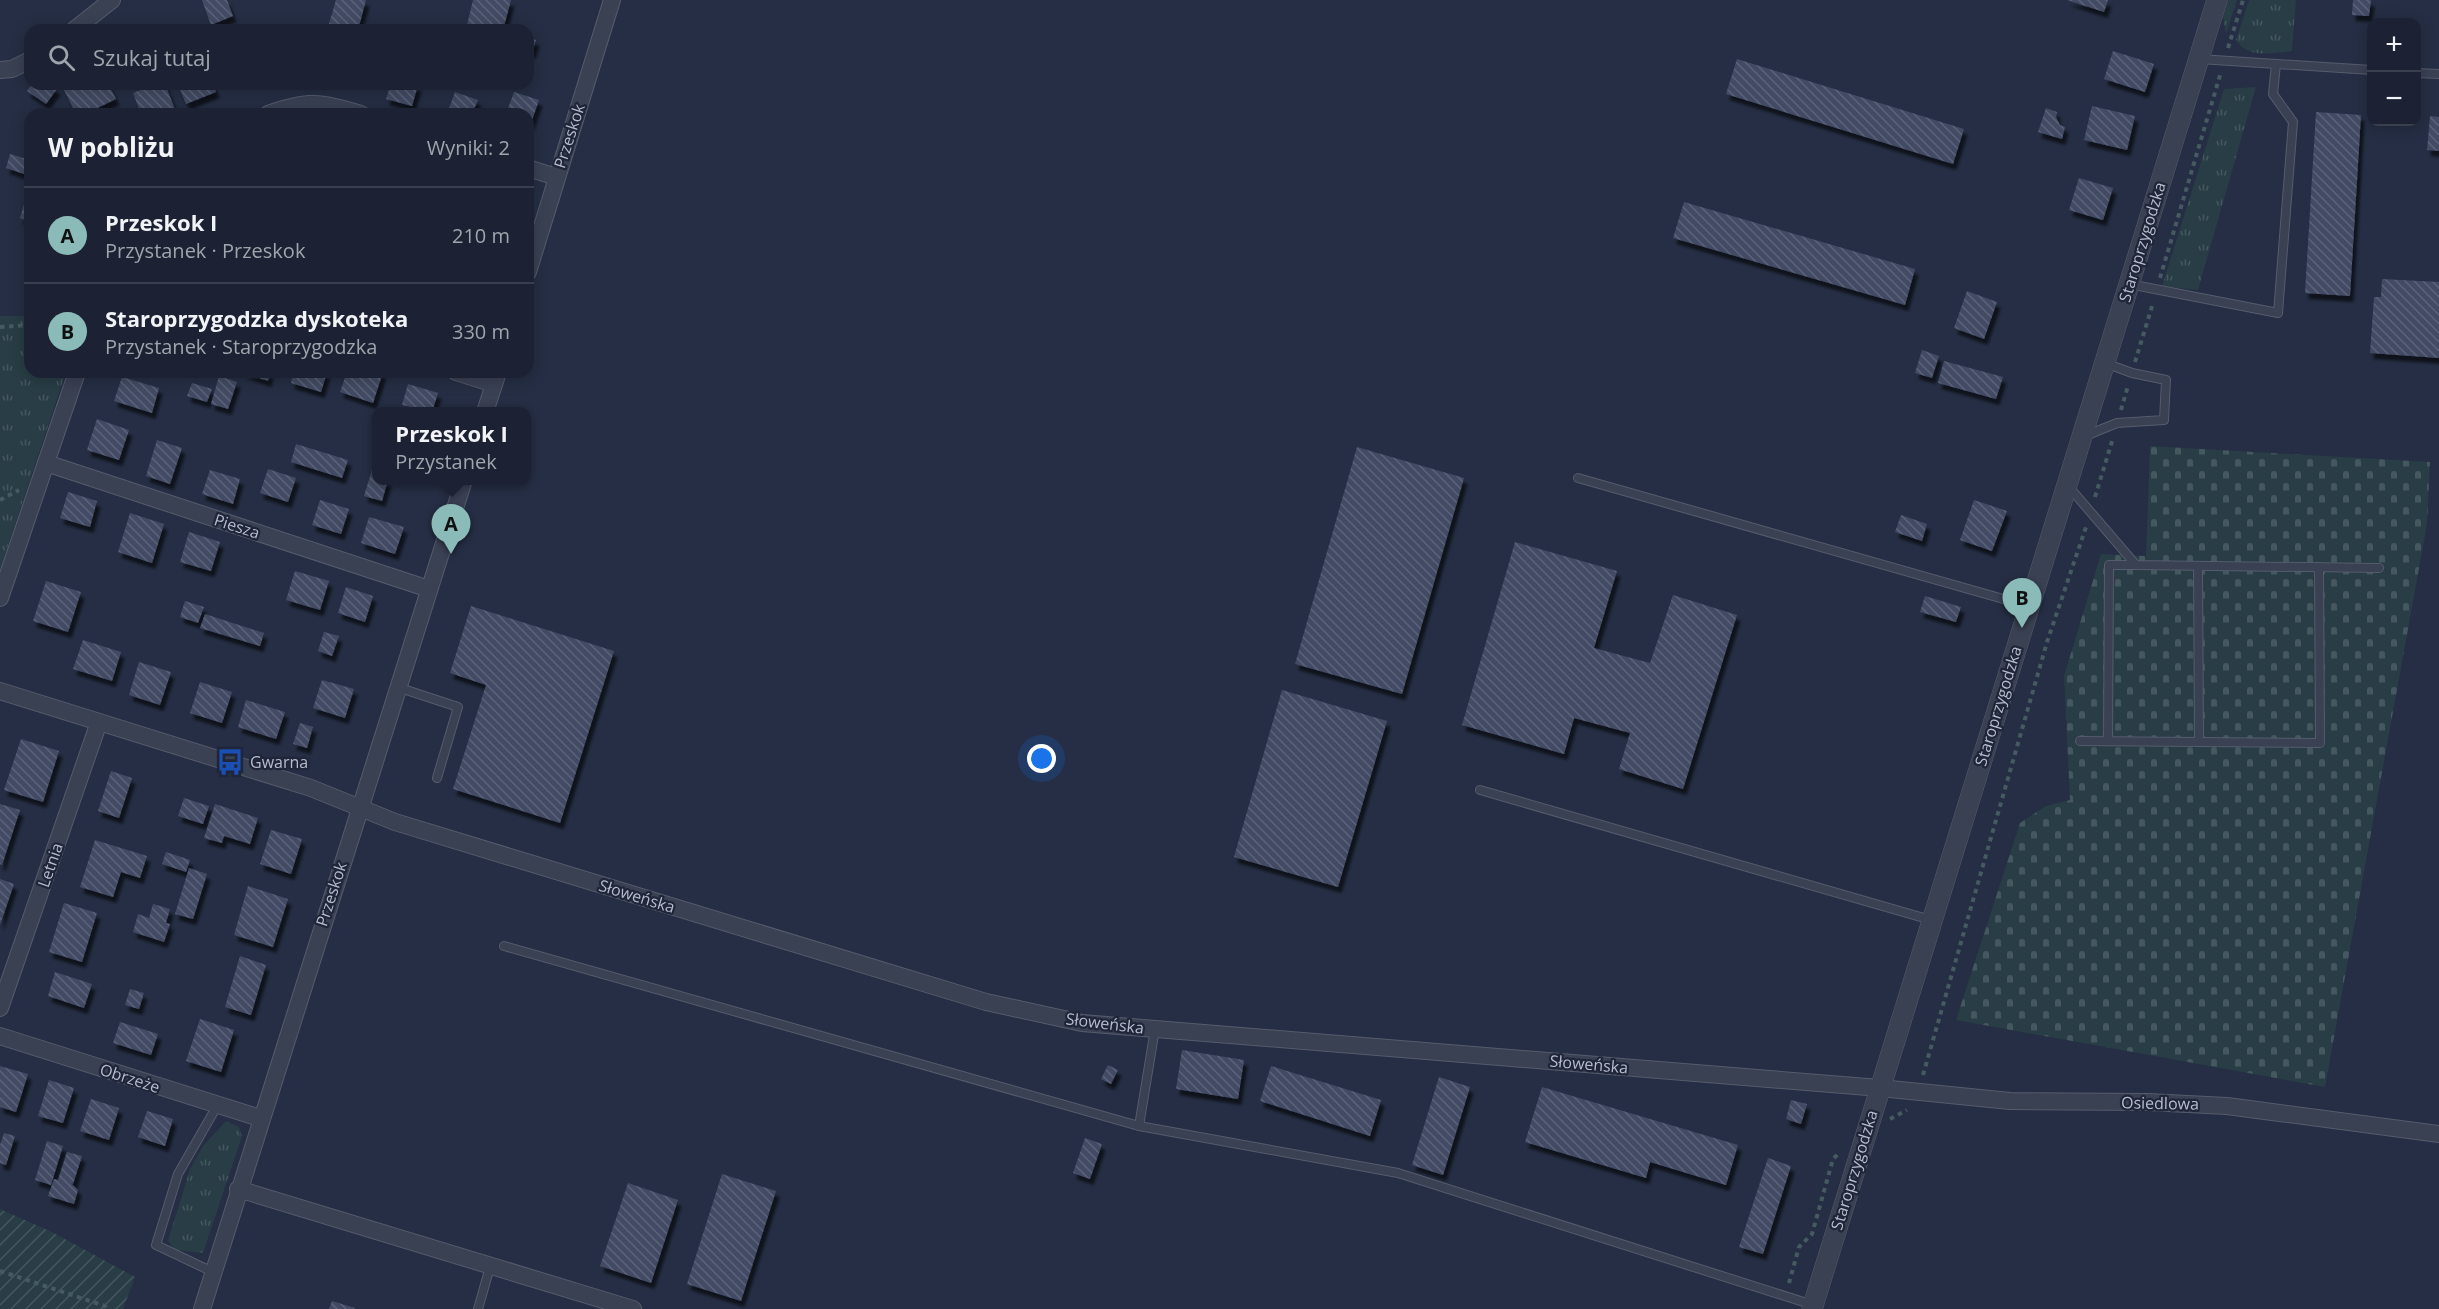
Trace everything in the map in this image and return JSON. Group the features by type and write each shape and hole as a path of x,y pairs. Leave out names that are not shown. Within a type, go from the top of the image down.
{"street":[{"path":"82,24 112,0"},
{"name":"Przeskok","path":"534,252 612,0"},
{"name":"Staroprzygodzka","path":"1812,1307 2217,0"},
{"path":"0,70 12,69 24,63"},
{"path":"285,108 299,103 317,102 339,108"},
{"path":"534,170 556,177"},
{"path":"0,598 75,378"},
{"path":"487,407 496,378"},
{"name":"Piesza","path":"46,463 429,589"},
{"name":"Przeskok","path":"202,1309 358,807 462,485"},
{"path":"0,691 311,788 358,807"},
{"name":"Letnia","path":"0,1008 99,722"},
{"name":"Słoweńska","path":"358,807 395,822 986,1002 1082,1023 1880,1088"},
{"name":"Obrzeże","path":"0,1036 260,1118"},
{"name":"Osiedlowa","path":"1880,1088 2032,1102 2148,1102 2227,1106 2439,1134"},
{"path":"238,1189 633,1309"}],"lane":[{"path":"2199,59 2367,70"},
{"path":"2129,284 2278,313 2293,122 2273,94 2276,64"},
{"path":"2421,73 2439,74"},
{"path":"2081,437 2117,423 2164,420 2166,380 2132,373 2104,363"},
{"path":"1578,478 2028,606"},
{"path":"2066,485 2136,565"},
{"path":"2108,741 2109,565 2379,568"},
{"path":"2198,566 2199,742"},
{"path":"2080,741 2320,743 2319,567"},
{"path":"397,686 458,707 437,778"},
{"path":"1480,790 1931,920"},
{"path":"504,946 1139,1126 1398,1173 1812,1307"},
{"path":"1139,1126 1155,1029"},
{"path":"213,1272 156,1245 178,1174 217,1106"},
{"path":"478,1309 490,1267"}],"path":[{"path":"1919,1091 2044,654 2091,512 2243,0"},
{"path":"0,327 24,326"},
{"path":"1889,1120 1903,1111 1916,1108"},
{"path":"0,1271 105,1306 106,1309"}],"green space":[{"path":"2228,0 2237,0 2226,34 2223,16"},
{"path":"2249,0 2296,0 2292,51 2261,53 2241,46 2236,40"},
{"path":"2256,87 2198,290 2162,286 2224,89"},
{"path":"0,316 24,316 24,378 64,378 0,569"},
{"path":"2150,446 2430,462 2427,524 2325,1087 1956,1020 2020,823 2046,806 2070,800 2064,676 2101,554 2146,556"},
{"path":"226,1121 239,1127 242,1136 203,1253 175,1250 168,1241 190,1169 203,1146"},
{"path":"0,1209 52,1232 135,1277 123,1309 0,1309"}],"building":[{"path":"202,0 227,0 233,16 211,24"},
{"path":"336,0 366,0 360,24 329,24"},
{"path":"473,0 511,0 505,24 467,24"},
{"path":"2067,0 2108,0 2104,12"},
{"path":"2353,0 2371,0 2369,16 2352,15"},
{"path":"2113,51 2154,64 2145,92 2104,79"},
{"path":"1737,59 1964,129 1953,164 1726,94"},
{"path":"28,90 56,90 46,104"},
{"path":"64,90 111,90 116,99 97,108 73,108"},
{"path":"141,90 167,90 174,108 139,108 133,93"},
{"path":"180,90 215,90 216,92 186,104"},
{"path":"389,90 417,90 412,106 386,99"},
{"path":"455,92 478,100 475,108 449,108"},
{"path":"514,92 539,100 534,114 534,108 508,108"},
{"path":"2092,106 2135,116 2127,150 2084,140"},
{"path":"2046,108 2057,112 2056,117 2060,125 2065,127 2062,139 2038,132"},
{"path":"2316,112 2361,115 2350,296 2305,293"},
{"path":"2430,116 2439,117 2439,151 2427,150"},
{"path":"10,154 24,158 24,174 6,168"},
{"path":"2079,178 2113,188 2103,220 2069,210"},
{"path":"1684,202 1915,269 1905,305 1673,238"},
{"path":"24,204 24,220 20,218"},
{"path":"2382,279 2439,282 2439,358 2370,353 2374,297 2381,297"},
{"path":"1967,291 1997,302 1984,339 1954,328"},
{"path":"1922,350 1939,356 1932,378 1915,373"},
{"path":"1944,361 2003,377 1996,399 1938,383"},
{"path":"122,378 159,388 152,413 114,401"},
{"path":"218,378 237,382 228,409 211,404"},
{"path":"292,378 325,378 321,392 291,383"},
{"path":"345,378 381,378 373,403 340,392"},
{"path":"192,383 212,389 207,402 187,396"},
{"path":"408,384 438,393 434,407 402,405"},
{"path":"97,419 129,430 119,460 87,450"},
{"path":"157,440 182,448 170,484 146,476"},
{"path":"296,444 348,460 342,478 291,462"},
{"path":"1357,447 1464,478 1402,694 1295,664"},
{"path":"268,469 296,478 288,502 260,493"},
{"path":"210,470 240,479 233,504 202,494"},
{"path":"372,470 372,485 387,485 382,501 364,496"},
{"path":"68,492 97,501 90,527 60,518"},
{"path":"320,500 349,509 341,534 312,525"},
{"path":"1974,500 2007,511 1992,551 1960,540"},
{"path":"130,513 164,524 152,563 118,552"},
{"path":"1901,515 1927,524 1922,541 1895,532"},
{"path":"369,517 404,527 395,554 361,543"},
{"path":"189,532 220,542 211,571 180,562"},
{"path":"1515,542 1617,571 1594,648 1650,663 1673,595 1737,615 1683,789 1619,769 1630,733 1574,718 1564,754 1462,725"},
{"path":"295,571 329,581 320,610 286,600"},
{"path":"46,581 81,592 68,632 33,621"},
{"path":"346,587 373,596 365,622 338,613"},
{"path":"1925,596 1961,607 1956,622 1920,612"},
{"path":"185,601 204,607 198,623 180,617"},
{"path":"471,606 614,651 560,823 453,789 486,685 450,673"},
{"path":"205,614 264,633 260,646 200,628"},
{"path":"324,632 339,636 332,656 318,651"},
{"path":"83,640 121,652 112,681 73,669"},
{"path":"139,662 171,672 160,705 129,695"},
{"path":"322,680 354,689 345,718 313,708"},
{"path":"200,682 232,692 222,723 190,713"},
{"path":"1282,690 1387,721 1338,887 1234,857"},
{"path":"246,700 285,712 276,739 238,727"},
{"path":"300,723 313,727 307,748 293,744"},
{"path":"21,739 59,751 43,802 4,790"},
{"path":"111,771 132,778 119,818 98,811"},
{"path":"184,798 209,806 203,824 178,816"},
{"path":"0,804 20,810 2,865 0,864"},
{"path":"215,804 258,818 250,844 224,836 222,843 204,838"},
{"path":"271,830 302,839 291,874 260,864"},
{"path":"95,840 147,856 140,878 121,872 113,897 80,887"},
{"path":"166,852 190,860 186,872 162,864"},
{"path":"189,868 207,874 193,919 175,914"},
{"path":"0,879 14,884 0,925"},
{"path":"248,886 288,899 273,947 234,935"},
{"path":"64,903 97,913 82,962 49,952"},
{"path":"153,904 170,909 166,923 170,924 164,942 133,932 138,914 149,918"},
{"path":"240,956 266,965 251,1015 225,1007"},
{"path":"55,972 92,984 84,1008 48,996"},
{"path":"130,989 144,993 139,1009 125,1005"},
{"path":"200,1019 234,1030 221,1072 186,1061"},
{"path":"120,1022 158,1034 151,1055 113,1043"},
{"path":"1182,1050 1244,1060 1238,1099 1176,1089"},
{"path":"1108,1065 1118,1070 1111,1084 1101,1079"},
{"path":"0,1066 28,1074 16,1112 0,1107"},
{"path":"1271,1066 1381,1100 1370,1136 1260,1101"},
{"path":"1439,1077 1470,1087 1443,1175 1412,1165"},
{"path":"49,1080 74,1088 63,1123 38,1116"},
{"path":"1542,1087 1738,1145 1726,1185 1650,1162 1646,1178 1525,1142"},
{"path":"91,1099 119,1108 109,1140 80,1131"},
{"path":"1791,1100 1807,1104 1801,1124 1786,1119"},
{"path":"147,1111 173,1119 165,1146 138,1137"},
{"path":"4,1133 15,1136 6,1165 0,1163 0,1145"},
{"path":"1085,1138 1102,1144 1090,1179 1073,1173"},
{"path":"47,1141 63,1146 51,1185 35,1180"},
{"path":"67,1152 82,1156 73,1184 71,1183 78,1190 74,1204 48,1196 54,1179 58,1180"},
{"path":"1768,1158 1791,1166 1763,1254 1739,1247"},
{"path":"722,1174 776,1191 741,1301 687,1284"},
{"path":"628,1183 678,1200 651,1283 600,1266"},
{"path":"332,1301 355,1308 329,1309"}],"place":[{"name":"Przeskok I","path":"451,554"},
{"name":"Staroprzygodzka dyskoteka","path":"2022,628"},
{"name":"Gwarna","path":"230,762"}]}
